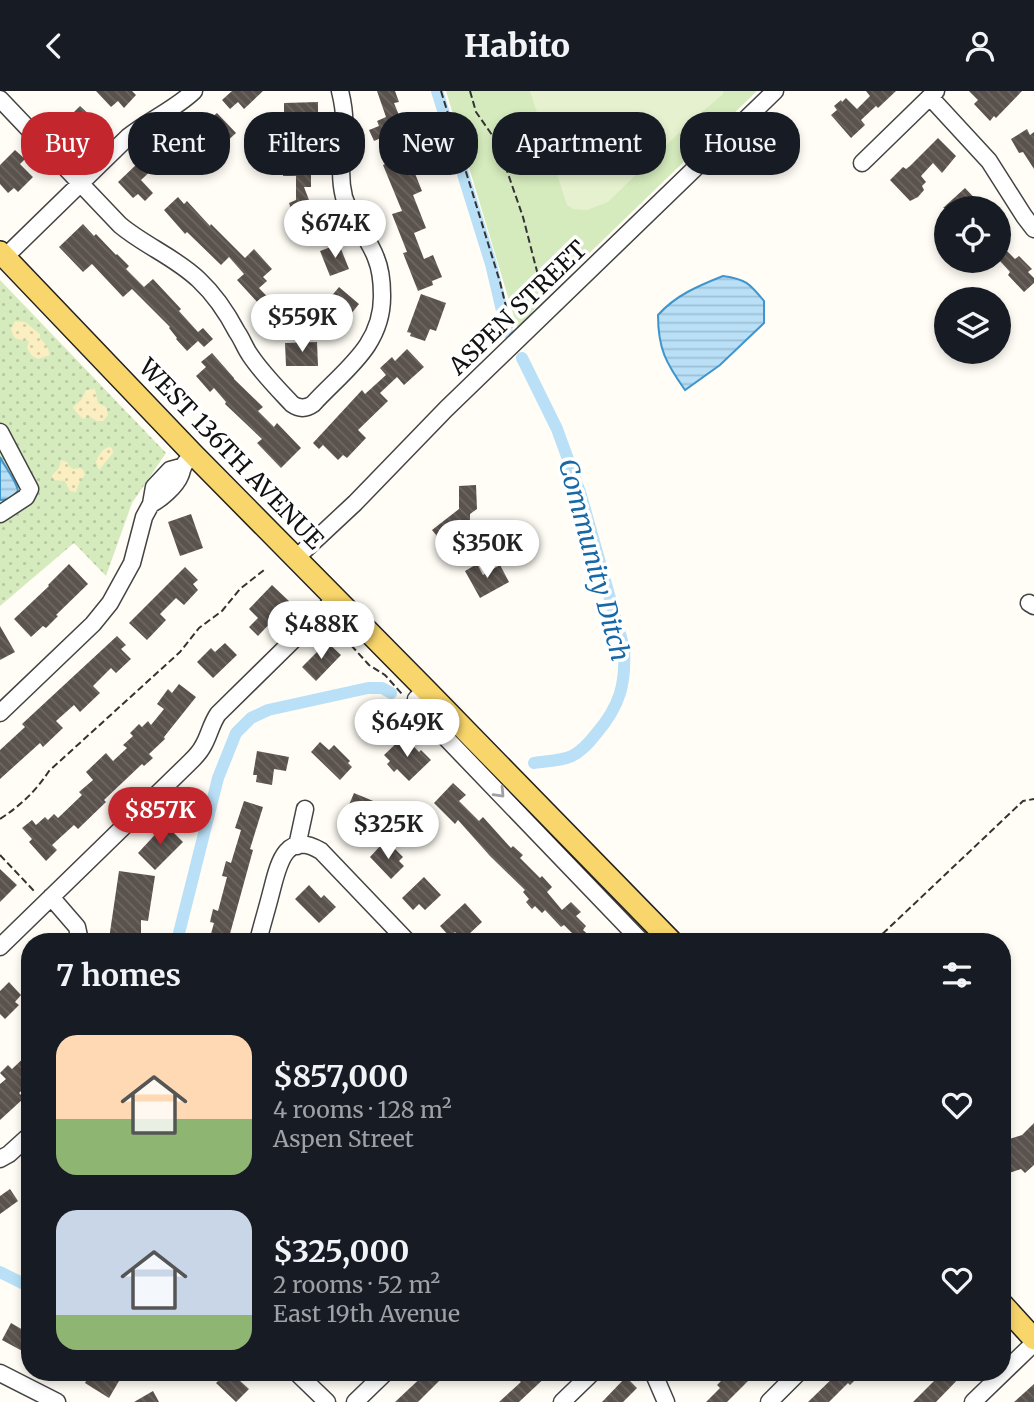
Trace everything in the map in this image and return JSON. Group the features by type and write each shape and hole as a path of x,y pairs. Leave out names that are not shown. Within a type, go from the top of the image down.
{"main road":[{"name":"WEST 136TH AVENUE","path":"2,255 187,461 295,559 332,609 426,690 663,933"},
{"path":"1011,1314 1034,1341"}],"street":[{"path":"2,255 128,137 164,115 194,91"},
{"path":"4,103 132,235 173,259 212,293 261,371 292,404 305,408 313,404 364,352 376,330 382,301 382,280 376,258 368,240 351,215 343,189 340,169 344,125 340,91"},
{"name":"ASPEN STREET","path":"295,559 775,91"},
{"path":"862,163 933,94 989,161 1034,229"},
{"path":"0,432 30,489 26,497 0,514"},
{"path":"0,713 93,624 110,603 135,565 144,517 151,504 154,488 170,470 187,461"},
{"path":"0,947 187,765 200,751 218,714 332,609"},
{"path":"426,690 416,699 422,713 633,933"},
{"path":"297,846 305,809"},
{"path":"260,933 280,859 284,853 305,845 321,851 399,933"},
{"path":"48,900 77,927 78,933"},
{"path":"0,1159 21,1143"},
{"path":"1011,1364 1034,1341"},
{"path":"0,1373 57,1402"},
{"path":"305,1381 327,1402"},
{"path":"355,1402 377,1381"},
{"path":"562,1402 584,1381"},
{"path":"657,1381 666,1402"},
{"path":"769,1402 790,1381"},
{"path":"973,1402 994,1381"}],"path":[{"path":"441,91 514,329"},
{"path":"470,91 476,113 497,142 523,217 540,283"},
{"path":"0,819 12,812 38,788 49,771 180,652 199,628 222,611 240,589 264,570"},
{"path":"332,609 369,665 385,675 404,696"},
{"path":"883,933 1023,801 1034,799"},
{"path":"0,855 48,900"}],"green space":[{"path":"446,91 757,91 735,112 680,112 680,165 540,302 518,330 471,175 478,175 478,112 452,112"},
{"path":"530,91 723,91 723,94 702,112 680,112 680,132 666,145 666,112 537,112"},
{"path":"557,175 636,175 608,202 587,210 573,209 567,205"},
{"path":"0,280 166,453 132,503 106,576 74,543 0,606"}],"sand":[{"path":"15,321 25,322 40,334 50,355 38,359 32,356 27,348 29,341 17,339 12,333"},
{"path":"95,389 98,403 106,407 108,415 103,421 89,416 83,419 73,407 81,400 86,390"},
{"path":"109,447 113,453 99,470 96,462 102,451"},
{"path":"61,460 73,469 83,470 85,475 76,492 70,491 65,481 53,480 52,475 59,468"}],"water":[{"path":"723,276 742,281 759,295 764,301 764,323 720,365 685,390 664,355 658,315 696,287"},
{"path":"0,457 18,491 10,499 0,500"}],"building":[{"path":"96,91 132,91 136,95 124,108 118,101 111,107"},
{"path":"232,91 263,91 244,109 238,102 230,109 222,100"},
{"path":"377,91 395,91 399,102 394,103 398,112 384,112"},
{"path":"866,91 896,91 861,120 865,125 851,138 831,115 837,110 834,106 846,98 857,109 870,96"},
{"path":"969,91 1022,91 990,121 974,104 978,100"},
{"path":"318,102 318,112 284,112 284,103"},
{"path":"80,106 86,112 74,112"},
{"path":"379,126 379,139 374,141 369,130"},
{"path":"230,127 236,133 230,139"},
{"path":"1027,129 1030,135 1034,132 1034,169 1023,152 1019,153 1011,139"},
{"path":"938,138 956,156 942,173 933,163 921,176 926,182 922,186 924,190 910,201 890,180 903,167 906,169 910,166"},
{"path":"15,150 21,155 21,175 33,177 18,192 14,188 8,193 0,184 0,165"},
{"path":"128,172 128,175 146,175 141,180 153,193 145,201 138,194 133,198 118,182"},
{"path":"311,175 311,187 304,187 312,208 321,205 325,218 298,228 289,203 296,200 296,176 283,176"},
{"path":"387,175 416,175 422,191 413,195 426,228 414,233 424,259 433,255 442,277 432,281 433,285 418,291 392,214 402,211"},
{"path":"965,188 973,196 956,196"},
{"path":"178,197 184,204 187,201 245,258 254,249 272,269 263,277 267,281 259,288 289,319 283,326 287,330 277,340 259,322 262,319 254,311 260,305 237,280 244,274 229,257 221,265 187,232 185,234 164,210"},
{"path":"83,224 129,266 126,269 144,287 153,279 198,332 203,328 213,339 204,347 198,341 187,351 170,327 132,289 123,297 92,264 83,272 59,247"},
{"path":"339,244 349,269 330,276 320,251"},
{"path":"1011,255 1015,259 1019,256 1032,269 1028,272 1034,278 1034,283 1024,292 1008,275 1011,273"},
{"path":"339,287 359,304 347,319 351,321 339,335 316,315"},
{"path":"421,294 446,303 436,331 430,329 425,341 410,336 411,333 407,332"},
{"path":"317,342 318,366 286,366 285,343"},
{"path":"407,349 424,367 404,385 397,377 380,393 388,401 358,430 366,438 347,458 343,455 338,460 323,445 319,449 313,443 362,390 365,394 386,375 380,368 392,357 395,361"},
{"path":"212,353 263,407 258,411 274,427 277,423 301,448 281,468 257,443 262,439 225,404 214,388 210,392 196,376 206,367 201,362"},
{"path":"476,485 477,509 470,514 470,528 446,547 432,530 459,509 459,486"},
{"path":"191,514 203,548 180,556 168,522"},
{"path":"69,564 88,584 46,628 43,626 31,637 14,619"},
{"path":"477,564 483,575 500,565 509,582 480,598 465,571"},
{"path":"185,567 198,580 193,584 198,590 184,605 176,598 160,614 166,620 147,640 129,623"},
{"path":"272,585 290,602 258,636 249,627 258,618 249,609"},
{"path":"0,626 15,652 0,660"},
{"path":"117,636 126,645 121,649 131,659 116,673 111,668 93,686 100,693 80,712 74,705 56,721 63,728 43,747 40,743 0,779 0,750 25,727 22,724"},
{"path":"327,642 341,655 316,681 302,667"},
{"path":"225,643 237,655 213,678 197,662 211,648 215,652"},
{"path":"179,684 196,697 165,739 149,754 153,758 144,766 142,764 78,829 74,825 52,845 57,850 46,861 29,842 32,839 22,828 32,820 36,825 45,817 48,820 54,814 58,818 82,795 79,792 93,780 86,772 106,753 113,761 127,748 123,745 133,736 130,733 139,724 142,727 148,721 151,725 164,709 157,704 168,689 172,693"},
{"path":"404,736 431,760 409,781 397,769 394,772 387,764 390,761 384,755"},
{"path":"320,742 329,750 334,745 350,761 348,763 352,767 340,780 311,752"},
{"path":"257,751 289,757 286,771 274,769 272,785 256,782 257,775 253,775"},
{"path":"453,783 466,795 459,801 479,821 483,817 511,848 513,846 523,855 520,858 552,887 547,892 562,910 571,902 581,912 576,916 586,926 583,930 586,933 572,933 564,925 561,927 545,910 542,913 535,906 532,909 526,902 529,899 523,892 525,890 458,820 455,824 434,803"},
{"path":"354,793 378,803 361,844 348,838 354,824 350,823 353,815 346,812"},
{"path":"244,801 263,807 230,933 211,933 213,909 218,911 227,877 222,876 226,861 231,863 241,830 235,828"},
{"path":"165,824 183,842 155,870 138,853"},
{"path":"382,844 390,852 394,848 403,857 399,861 404,866 391,879 370,857"},
{"path":"0,869 17,885 0,902"},
{"path":"119,871 155,876 148,921 141,920 141,933 110,932"},
{"path":"424,877 441,895 425,910 419,904 413,910 402,898"},
{"path":"309,885 321,898 324,895 336,907 319,923 295,899"},
{"path":"465,903 482,922 470,933 446,933 440,926"},
{"path":"9,982 21,995 15,1002 19,1005 5,1019 0,1014 0,991"},
{"path":"21,1060 21,1101 0,1120 0,1084 6,1079 0,1073 8,1065 12,1069"},
{"path":"1034,1123 1034,1165 1025,1173 1021,1169 1011,1172 1011,1138 1022,1135"},
{"path":"10,1189 18,1201 0,1214 0,1196"},
{"path":"11,1323 21,1329 21,1350 2,1340"},
{"path":"86,1381 119,1381 109,1398 85,1383"},
{"path":"240,1381 249,1389 236,1402 216,1383"},
{"path":"417,1381 439,1381 418,1402 395,1402"},
{"path":"541,1381 519,1402 499,1402 521,1382"},
{"path":"622,1381 630,1381 637,1388 623,1402 602,1402"},
{"path":"721,1381 748,1381 727,1402 706,1402 720,1388 717,1385"},
{"path":"830,1381 854,1381 850,1385 848,1383 829,1402 808,1402"},
{"path":"934,1381 956,1381 936,1402 913,1402"},
{"path":"1034,1384 1034,1402 1014,1402"},
{"path":"153,1391 159,1402 134,1402"}],"waterway":[{"name":"Community Ditch","path":"437,91 491,264 507,332"},
{"name":"Community Ditch","path":"522,358 557,429 580,492 624,648 624,673 620,694 604,724 576,754 563,759 534,763"},
{"name":"Community Ditch","path":"179,933 218,778 236,733 251,718 268,710 368,688 382,688 391,693"},
{"name":"Community Ditch","path":"0,1272 21,1282"}]}
